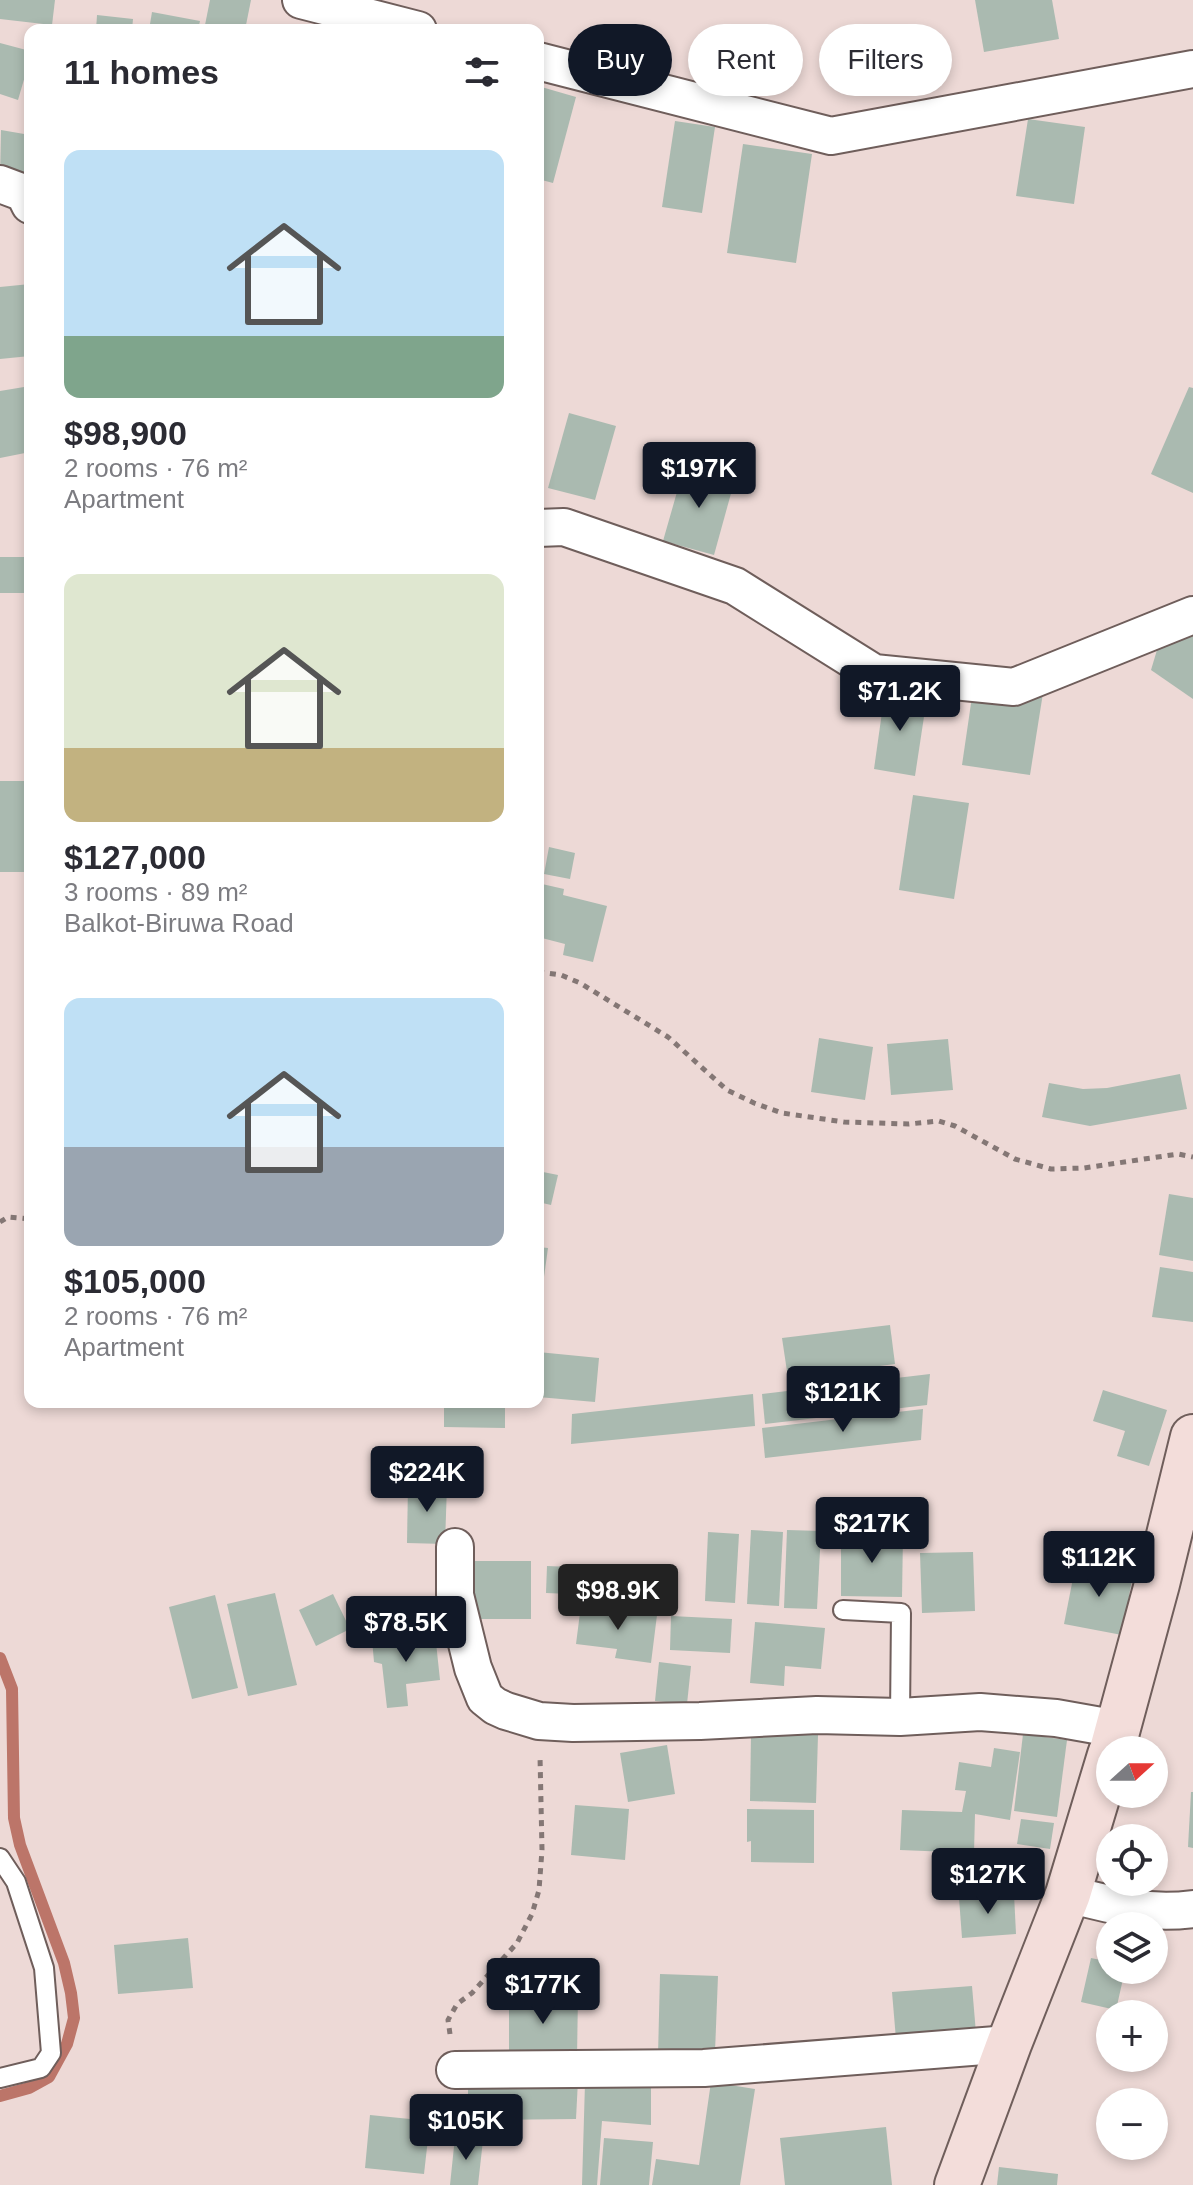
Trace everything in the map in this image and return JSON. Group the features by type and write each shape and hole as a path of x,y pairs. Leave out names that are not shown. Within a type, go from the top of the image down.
{"main road":[{"path":"1115,1736 1193,1437"},
{"path":"957,2185 1068,1894 1096,1801"}],"street":[{"path":"301,0 395,24"},
{"path":"544,63 831,136 1193,69"},
{"path":"0,184 24,193"},
{"path":"544,528 564,527 735,586 874,673 1014,687 1193,615"},
{"path":"455,1547 455,1595 473,1668 485,1698 506,1711 539,1721 700,1721 817,1715 900,1717 980,1712 1056,1718 1096,1737"},
{"path":"1068,1894 1128,1909 1171,1912 1193,1909"},
{"path":"455,2070 704,2068 1009,2044"}],"lane":[{"path":"843,1610 901,1613 900,1717"},
{"path":"0,1858 16,1882 44,1968 51,2053 41,2068 0,2078"}],"path":[{"path":"544,973 561,975 580,983 668,1037 727,1090 782,1113 844,1122 909,1124 939,1121 955,1126 1015,1159 1051,1169 1084,1168 1178,1154 1193,1157"},
{"path":"0,1222 8,1217 24,1218"},
{"path":"455,2070 448,2020 457,2004 472,1993 517,1943 532,1914 539,1890 542,1850 539,1721"}],"building":[{"path":"0,0 55,0 52,24 0,19"},
{"path":"210,0 251,0 246,24 205,24"},
{"path":"975,0 1052,0 1059,39 984,52"},
{"path":"152,12 200,21 199,24 150,24"},
{"path":"97,15 133,19 133,24 96,24"},
{"path":"0,43 24,49 24,80 18,100 0,94"},
{"path":"544,88 576,97 553,183 544,181"},
{"path":"1028,119 1085,127 1074,204 1016,196"},
{"path":"675,121 715,127 702,213 662,207"},
{"path":"1,130 24,134 24,182 0,178"},
{"path":"743,144 812,154 796,263 727,253"},
{"path":"24,285 24,357 0,359 0,287"},
{"path":"24,387 24,453 0,458 0,391"},
{"path":"1189,387 1193,388 1193,493 1151,474"},
{"path":"569,413 616,426 595,500 548,488"},
{"path":"685,464 735,479 714,555 663,541"},
{"path":"0,557 24,557 24,593 0,593"},
{"path":"1193,627 1193,699 1151,670 1160,640"},
{"path":"974,683 1043,693 1030,775 962,765"},
{"path":"885,691 927,697 915,776 874,769"},
{"path":"0,781 24,781 24,872 0,872"},
{"path":"913,795 969,803 954,899 899,890"},
{"path":"549,847 575,853 570,879 544,874"},
{"path":"544,884 564,889 563,895 607,906 593,962 563,955 565,944 544,939"},
{"path":"819,1038 873,1047 865,1100 811,1092"},
{"path":"948,1039 953,1090 891,1095 887,1044"},
{"path":"1180,1074 1187,1109 1090,1126 1042,1117 1049,1083 1083,1089 1107,1088"},
{"path":"544,1172 558,1175 551,1205 544,1203"},
{"path":"1169,1194 1193,1198 1193,1261 1159,1255"},
{"path":"544,1248 548,1248 544,1277"},
{"path":"1160,1267 1193,1272 1193,1322 1152,1317"},
{"path":"890,1325 895,1364 788,1378 782,1338"},
{"path":"544,1353 599,1358 595,1402 544,1398"},
{"path":"930,1374 927,1405 765,1424 762,1394"},
{"path":"1103,1390 1167,1410 1149,1466 1117,1456 1125,1431 1093,1421"},
{"path":"753,1394 755,1426 571,1444 572,1414"},
{"path":"444,1408 505,1408 505,1428 444,1427"},
{"path":"923,1409 921,1440 765,1458 762,1428"},
{"path":"408,1485 447,1485 445,1544 407,1543"},
{"path":"751,1530 783,1532 779,1606 747,1604"},
{"path":"787,1530 821,1531 817,1609 784,1608"},
{"path":"708,1532 739,1534 735,1603 705,1601"},
{"path":"841,1533 903,1534 902,1597 841,1596"},
{"path":"973,1552 975,1611 922,1613 920,1553"},
{"path":"471,1561 531,1561 531,1619 471,1619"},
{"path":"1076,1563 1133,1574 1122,1635 1064,1624"},
{"path":"547,1566 619,1569 618,1596 546,1593"},
{"path":"275,1593 297,1685 248,1696 227,1604"},
{"path":"333,1594 350,1629 316,1646 299,1610"},
{"path":"215,1595 238,1688 192,1699 169,1607"},
{"path":"581,1605 657,1615 651,1663 615,1658 617,1649 576,1644"},
{"path":"671,1616 732,1619 730,1653 670,1650"},
{"path":"755,1622 825,1628 821,1669 785,1666 784,1686 750,1683"},
{"path":"435,1633 440,1680 406,1684 408,1706 387,1708 382,1664 374,1662 372,1639"},
{"path":"659,1662 691,1666 687,1704 655,1701"},
{"path":"751,1734 818,1735 816,1803 750,1801"},
{"path":"1023,1734 1067,1740 1057,1817 1014,1811"},
{"path":"667,1745 675,1794 628,1802 620,1753"},
{"path":"994,1748 1020,1752 1010,1820 975,1814 974,1853 900,1850 902,1810 962,1812 966,1791 955,1790 959,1762 991,1767"},
{"path":"1193,1792 1193,1848 1188,1847"},
{"path":"575,1805 629,1809 625,1860 571,1855"},
{"path":"747,1809 814,1810 814,1863 751,1862 751,1841 747,1842"},
{"path":"1021,1819 1054,1823 1050,1849 1017,1844"},
{"path":"1014,1894 1016,1934 962,1938 959,1898"},
{"path":"188,1938 193,1988 118,1994 114,1945"},
{"path":"1091,1958 1096,1959 1096,1984 1122,1984 1118,2000 1096,2000 1096,2005 1081,2002"},
{"path":"660,1974 718,1976 715,2052 658,2056"},
{"path":"972,1986 976,2033 896,2039 892,1992"},
{"path":"509,1995 578,1995 577,2057 509,2056"},
{"path":"578,2080 576,2119 468,2120 468,2081"},
{"path":"711,2082 755,2089 740,2185 652,2185 656,2159 699,2165"},
{"path":"585,2083 651,2086 651,2125 602,2121 597,2185 582,2185"},
{"path":"370,2115 430,2121 424,2174 365,2168"},
{"path":"886,2127 892,2185 785,2185 780,2138"},
{"path":"455,2137 483,2140 478,2185 450,2185"},
{"path":"604,2138 653,2142 649,2185 600,2185"},
{"path":"999,2167 1058,2174 1057,2185 997,2185"}],"waterway":[{"path":"0,1658 12,1689 14,1818 20,1845 64,1963 74,2018 67,2044 49,2077 29,2088 0,2096"}]}
